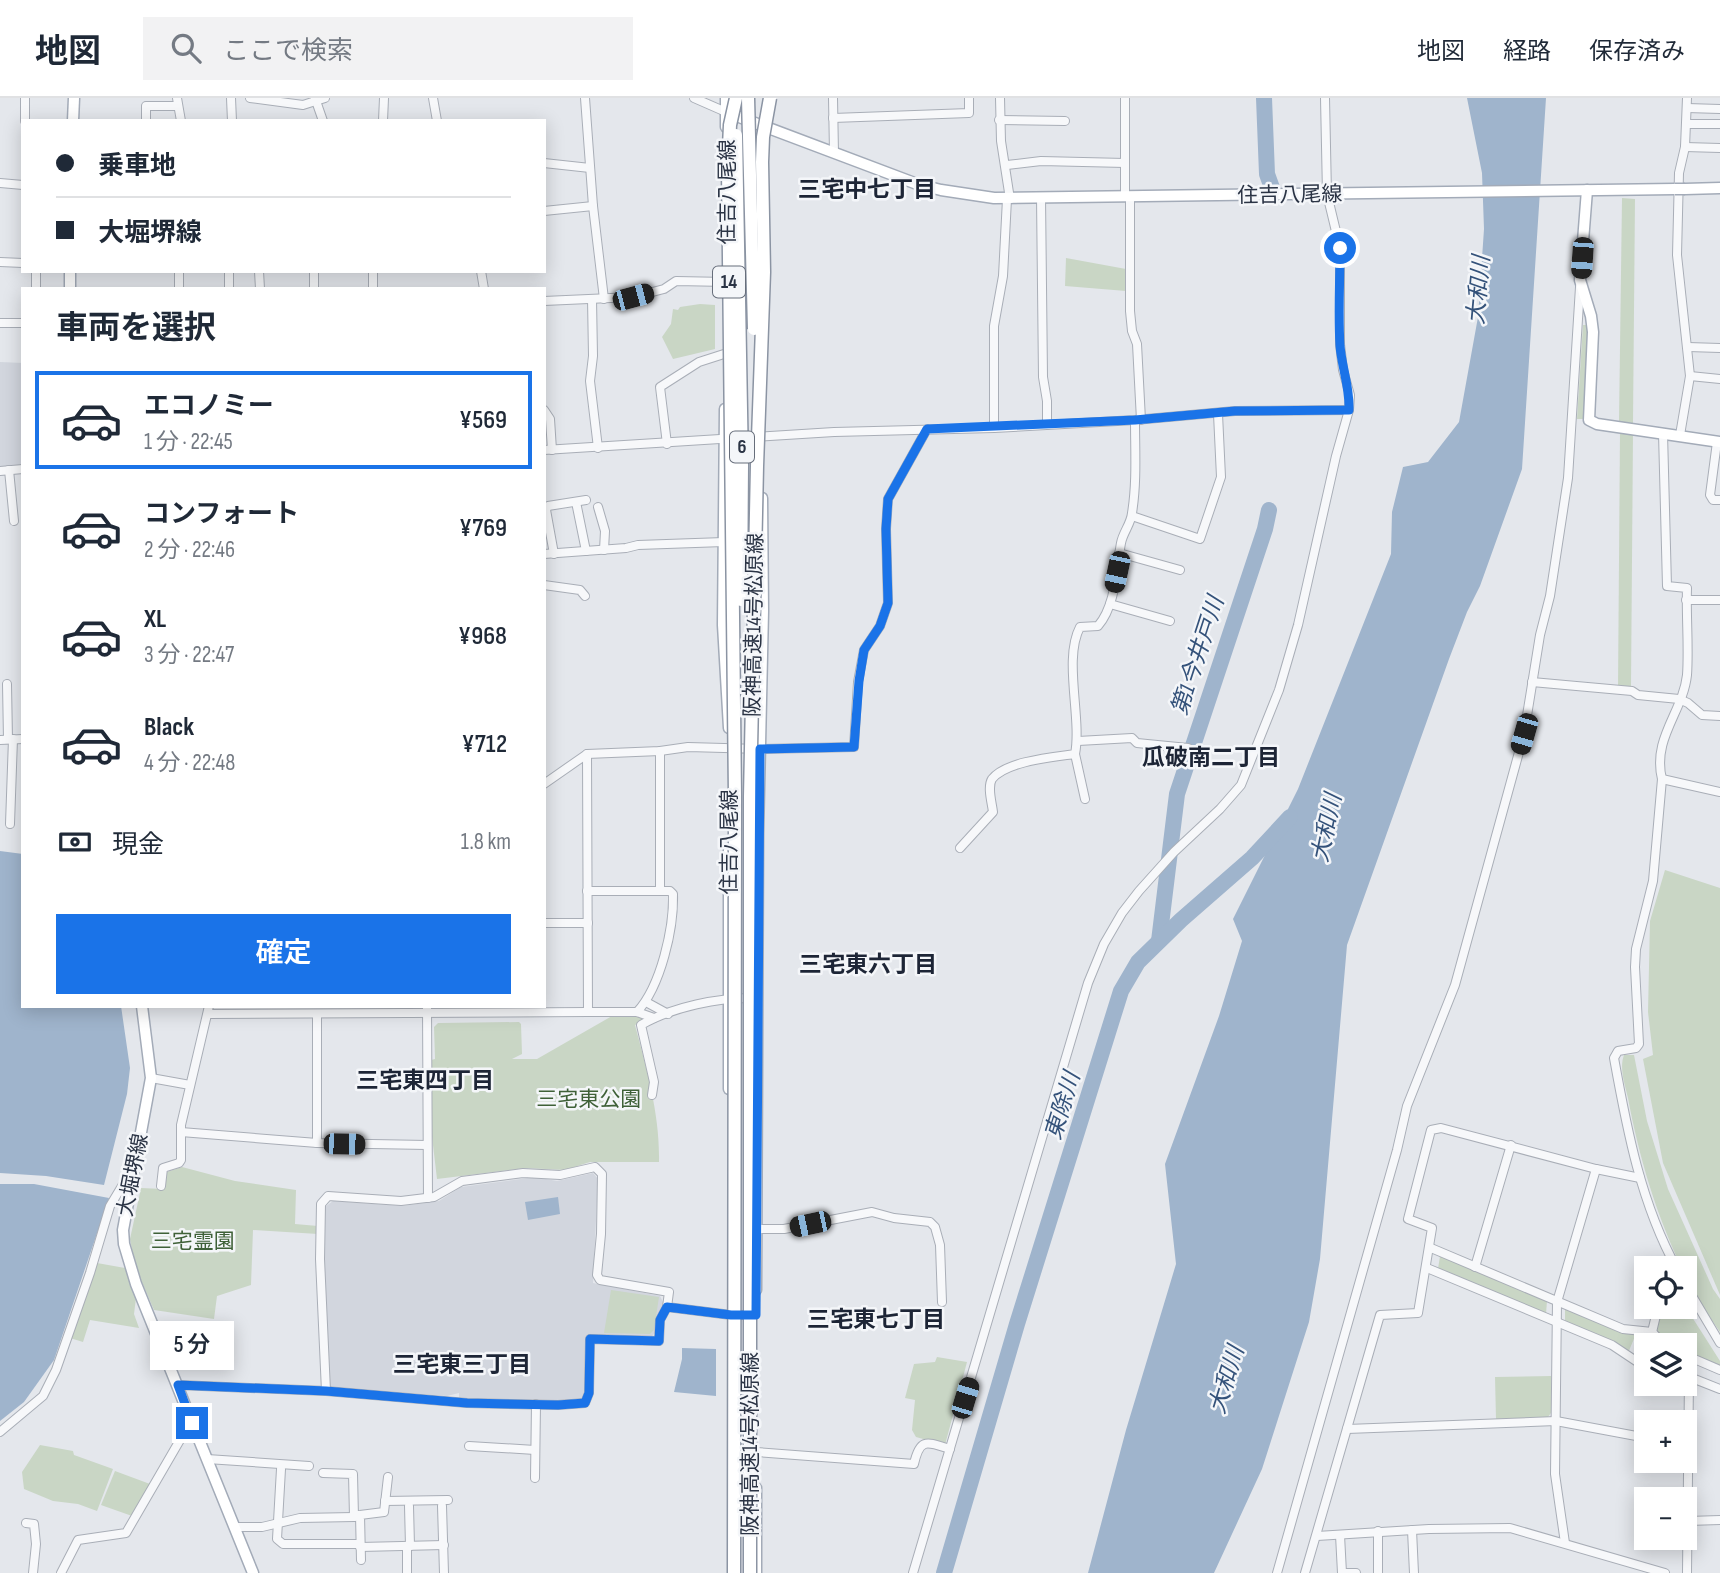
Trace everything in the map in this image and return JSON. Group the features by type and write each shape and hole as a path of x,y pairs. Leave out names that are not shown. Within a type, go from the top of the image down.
{"highway":[{"name":"阪神高速14号松原線","path":"736,98 743,465 735,796 736,1573"},
{"path":"750,98 751,127"},
{"name":"阪神高速14号松原線","path":"750,1573 750,796 764,272 762,162 763,137 770,98"},
{"name":"6","path":"751,127 757,466"}],"main road":[{"path":"73,119 74,98"},
{"name":"住吉八尾線","path":"726,98 727,353 723,625 730,748 728,997 736,1573"},
{"name":"住吉八尾線","path":"726,112 751,127 834,153 917,184 964,194 1009,199 1720,188"},
{"name":"住吉八尾線","path":"751,127 761,437 763,611 758,998 756,1573"},
{"path":"1584,190 1580,281 1593,332 1589,419 1597,424 1719,442"},
{"name":"大堀堺線","path":"142,1008 150,1078 123,1230 124,1244 136,1284 253,1573"}],"street":[{"path":"25,98 25,119"},
{"path":"231,98 232,119"},
{"path":"250,98 303,105 319,99 323,119"},
{"path":"383,119 384,98"},
{"path":"433,98 437,119"},
{"path":"584,98 604,299"},
{"path":"694,98 726,112"},
{"path":"751,127 770,98"},
{"path":"833,98 834,153"},
{"path":"833,118 969,113 969,98"},
{"path":"994,428 994,326 1003,276 1009,199 1007,165 999,120 1000,98"},
{"path":"1085,799 1075,754 1078,741 1073,666 1077,632 1080,627 1098,626 1105,618 1122,538 1132,516 1136,470 1137,344 1132,331 1130,310 1125,98"},
{"path":"913,1573 1087,983 1104,944 1130,902 1174,852 1220,809 1241,785 1279,690 1298,625 1349,410 1350,395 1340,344 1340,248 1331,194 1325,98"},
{"path":"1680,435 1690,376 1677,255 1679,173 1685,147 1686,98"},
{"path":"146,119 146,106 178,102"},
{"path":"1687,108 1720,109"},
{"path":"999,120 1065,121"},
{"path":"1687,124 1720,124"},
{"path":"1685,147 1720,148"},
{"path":"1007,165 1041,161 1125,163"},
{"path":"546,163 590,169"},
{"path":"0,183 21,185"},
{"path":"1041,197 1043,377 1047,425"},
{"path":"546,211 593,206"},
{"path":"0,262 21,263"},
{"path":"546,302 633,297 664,289 676,281 727,282"},
{"path":"1277,1573 1394,1163 1407,1106 1455,985 1524,734 1550,596 1568,478 1580,281"},
{"path":"592,299 593,356 590,381 598,448"},
{"path":"0,323 21,323"},
{"path":"1688,347 1720,348"},
{"path":"667,444 660,387 699,362 727,353"},
{"path":"1690,376 1720,379"},
{"path":"546,413 550,419 548,450 761,437 994,428 1270,410 1349,410"},
{"path":"1132,516 1200,539 1222,477 1218,414"},
{"path":"546,783 587,754 688,747 854,747 864,650 880,626 888,603 888,499 927,429"},
{"path":"1663,432 1667,586 1687,588 1687,678 1662,739 1659,769 1662,779 1653,881 1636,949 1639,1044 1636,1048 1618,1051 1614,1058 1640,1178 1670,1256"},
{"path":"1719,442 1710,495 1713,500 1720,500"},
{"path":"4,471 14,521"},
{"path":"554,554 546,510 548,506 586,500"},
{"path":"576,502 586,551"},
{"path":"598,507 603,519 604,550"},
{"path":"546,554 638,545 724,542"},
{"path":"1119,553 1180,570"},
{"path":"546,585 580,590 586,596"},
{"path":"1686,600 1720,600"},
{"path":"1110,604 1170,621"},
{"path":"1532,682 1632,691 1638,695 1679,699 1702,715 1720,716"},
{"path":"7,684 11,739 10,824"},
{"path":"1078,741 1132,738 1137,743 1188,748"},
{"path":"660,751 660,891"},
{"path":"587,754 588,1012"},
{"path":"960,848 993,812 990,787 993,779 1013,766 1075,754"},
{"path":"1662,779 1720,792"},
{"path":"587,891 670,891 673,894 673,915 664,958 646,1002 638,1012"},
{"path":"546,923 588,923"},
{"path":"652,1095 654,1082 638,1026 654,1018 728,997 758,998"},
{"path":"646,1002 668,1014"},
{"path":"427,1009 428,1198"},
{"path":"161,1186 163,1168 181,1160 181,1132 209,1010 317,1014 427,1009 638,1012 654,1018"},
{"path":"317,1014 317,1143"},
{"path":"150,1078 190,1085"},
{"path":"1305,1573 1380,1315 1419,1313 1433,1228 1408,1219 1431,1130 1441,1128 1640,1178"},
{"path":"181,1132 317,1143 427,1145"},
{"path":"1475,1267 1511,1145"},
{"path":"178,1385 326,1391 467,1403 585,1403 589,1393 590,1339 659,1341 660,1320 667,1307 669,1292 600,1280 597,1275 602,1174 595,1167 560,1175 523,1173 462,1181 434,1197 401,1202 328,1196 321,1203 320,1259 326,1391"},
{"path":"1565,1543 1555,1474 1557,1302 1596,1169"},
{"path":"0,1432 43,1396 56,1370 82,1297 110,1206 122,1186 132,1187"},
{"path":"757,1229 785,1229 872,1212 894,1218 930,1222 935,1227 940,1245 942,1302"},
{"path":"1431,1248 1623,1329 1651,1332 1655,1319"},
{"path":"1427,1268 1612,1345 1634,1360"},
{"path":"1697,1304 1720,1343"},
{"path":"667,1307 731,1315 756,1315"},
{"path":"1697,1360 1720,1370"},
{"path":"1697,1380 1720,1389"},
{"path":"535,1478 536,1404"},
{"path":"1346,1429 1556,1421 1634,1436"},
{"path":"61,1573 78,1540 126,1533 192,1423"},
{"path":"756,1452 914,1464 917,1449 921,1445 927,1443 950,1449"},
{"path":"469,1446 536,1450"},
{"path":"207,1459 309,1465"},
{"path":"281,1469 277,1539 283,1544 443,1545"},
{"path":"323,1473 353,1475 361,1560"},
{"path":"234,1527 262,1527 300,1518 357,1516 384,1511 388,1477"},
{"path":"385,1502 445,1503 444,1573"},
{"path":"407,1573 409,1506"},
{"path":"1697,1521 1720,1520"},
{"path":"26,1523 34,1524 36,1544 33,1573"},
{"path":"1317,1536 1378,1531 1510,1528 1665,1573"},
{"path":"1412,1530 1414,1573"},
{"path":"1378,1531 1378,1573"},
{"path":"1340,1535 1342,1573 1356,1573"},
{"path":"1687,1550 1687,1573"}],"shaded area":[{"path":"0,362 21,363 21,465 0,467"},
{"path":"593,1173 598,1179 593,1283 660,1296 664,1304 656,1332 651,1337 587,1335 586,1391 582,1401 459,1400 459,1393 447,1396 329,1388 324,1258 325,1207 333,1201 403,1206 439,1201 461,1187 535,1177 557,1181"}],"green space":[{"path":"1622,198 1635,199 1633,423 1619,422"},
{"path":"1066,258 1126,269 1126,291 1065,286"},
{"path":"700,304 715,305 715,349 673,359 662,337 671,324 673,309"},
{"path":"1583,325 1589,325 1584,419 1577,419"},
{"path":"1620,431 1633,433 1631,688 1618,688"},
{"path":"1665,870 1720,888 1720,1295 1663,1163 1643,1059 1653,1055 1648,1012 1650,921"},
{"name":"三宅東公園","path":"640,1015 648,1019 635,1025 655,1110 659,1162 590,1162 565,1170 525,1168 437,1179 431,1128 431,1060 435,1059 434,1027 438,1023 519,1022 522,1054 512,1059 537,1059 612,1016"},
{"path":"1624,1055 1634,1055 1647,1121 1668,1189 1720,1299 1720,1332 1697,1296 1697,1256 1677,1256 1662,1221 1634,1129 1622,1065"},
{"name":"三宅霊園","path":"182,1167 235,1181 296,1190 295,1224 318,1226 318,1234 253,1230 251,1285 217,1296 214,1319 154,1310 135,1266 130,1239 141,1188 163,1189 164,1173"},
{"path":"1440,1256 1547,1301 1546,1314 1438,1269"},
{"path":"97,1263 125,1268 136,1298 134,1314 139,1328 90,1320 83,1342 70,1338"},
{"path":"611,1290 659,1297 654,1330 650,1334 604,1333"},
{"path":"1565,1308 1634,1333 1634,1339 1628,1353 1617,1344 1565,1322"},
{"path":"1659,1319 1693,1319 1720,1361 1720,1367 1697,1357 1697,1333 1656,1331"},
{"path":"937,1357 967,1362 945,1445 916,1437 912,1430 915,1400 905,1398 914,1364 935,1362"},
{"path":"1551,1376 1551,1413 1548,1417 1496,1419 1495,1377"},
{"path":"40,1445 73,1451 74,1455 113,1469 97,1511 78,1504 53,1501 24,1489 22,1472"},
{"path":"115,1471 150,1484 132,1516 101,1505"}],"water":[{"name":"大和川","path":"1467,98 1546,98 1522,469 1480,586 1449,659 1347,945 1320,1259 1309,1322 1262,1469 1214,1573 1088,1573 1126,1430 1176,1264 1165,1164 1219,1016 1242,941 1233,919 1298,789 1391,554 1392,512 1403,467 1428,462 1459,422 1478,317 1484,229 1482,173"},
{"path":"0,851 21,854 21,1008 121,1008 130,1068 127,1094 104,1185 46,1176 0,1173"},
{"path":"0,1184 34,1184 109,1198 54,1360 24,1402 0,1421"},
{"path":"558,1197 560,1214 528,1220 525,1202"},
{"path":"682,1348 716,1349 716,1396 674,1392"}],"waterway":[{"name":"第1今井戸川","path":"1264,98 1267,174 1272,188"},
{"name":"第1今井戸川","path":"1159,941 1177,794 1269,510"},
{"name":"東除川","path":"944,1573 1017,1324 1121,991 1138,962 1252,858 1290,817"}],"district":[{"name":"三宅中七丁目","path":"867,190"},
{"name":"瓜破南二丁目","path":"1211,758"},
{"name":"三宅東六丁目","path":"868,965"},
{"name":"三宅東四丁目","path":"425,1081"},
{"name":"三宅東七丁目","path":"876,1320"},
{"name":"三宅東三丁目","path":"462,1365"}],"route":[{"path":"192,1423 178,1385 326,1391 467,1403 585,1403 589,1393 590,1339 659,1341 660,1320 667,1307 731,1315 756,1315 760,749 854,747 864,650 880,626 888,603 888,499 927,429 1135,420 1235,411 1349,410 1350,395 1340,344 1340,248"}]}
